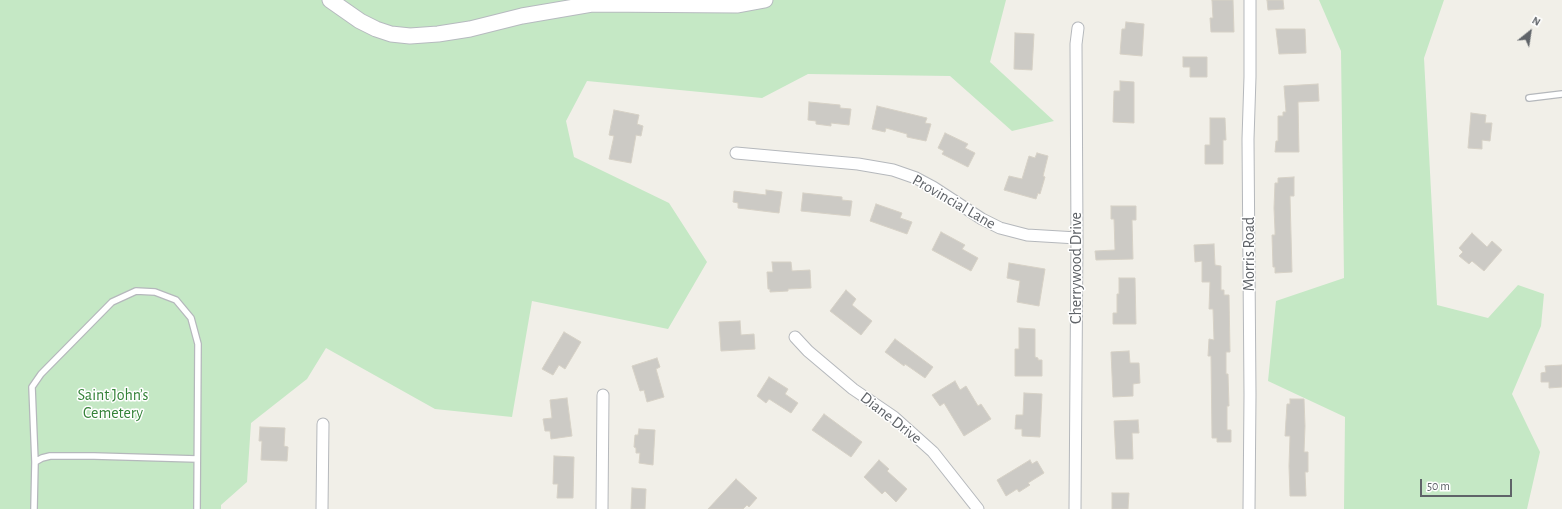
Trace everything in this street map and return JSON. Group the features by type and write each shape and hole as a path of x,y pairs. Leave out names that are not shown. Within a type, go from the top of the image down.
{"street":[{"path":"330,0 360,21 376,29 391,34 410,36 438,34 470,29 522,16 592,4 685,2 738,5 765,0"},
{"name":"Morris Road","path":"1249,509 1250,395 1248,139 1250,0"},
{"name":"Cherrywood Drive","path":"1075,509 1076,44 1078,28"},
{"name":"Provincial Lane","path":"736,152 858,164 892,170 916,178 933,187 982,219 1000,228 1027,235 1076,238"},
{"name":"Diane Drive","path":"795,338 808,351 853,388 894,417 933,452 978,509"},
{"path":"602,509 603,395"},
{"path":"322,509 323,424"}],"lane":[{"path":"1529,98 1562,94"},
{"path":"34,509 35,462 32,387 41,374 112,302 136,291 155,292 176,300 191,318 198,344 197,509"},
{"path":"35,462 50,456 139,456 197,459"}],"green space":[{"name":"Saint John’s Cemetery","path":"0,0 1006,0 990,62 1054,121 1012,131 950,76 808,74 762,98 587,81 566,121 574,157 669,203 707,262 668,329 532,301 512,417 435,409 326,348 307,379 251,423 247,482 221,505 221,509 0,509"},
{"path":"1319,0 1444,0 1424,58 1437,305 1488,318 1518,285 1544,294 1541,326 1512,394 1540,452 1527,509 1344,509 1345,417 1268,381 1276,301 1344,278 1341,51"}],"building":[{"path":"1212,0 1233,0 1234,32 1211,32 1210,18 1213,18"},
{"path":"1267,0 1283,0 1284,9 1268,10"},
{"path":"1126,22 1144,24 1142,56 1120,54 1122,29 1125,29"},
{"path":"1276,29 1305,29 1306,53 1279,54"},
{"path":"1015,33 1034,34 1032,70 1014,69"},
{"path":"1183,57 1207,57 1207,77 1190,77 1190,67 1183,67"},
{"path":"1120,81 1134,82 1134,123 1113,122 1114,91 1120,91"},
{"path":"1318,84 1319,101 1298,102 1299,152 1275,152 1276,141 1278,141 1278,116 1283,116 1283,112 1286,112 1284,86"},
{"path":"809,102 840,105 840,108 851,109 849,125 831,123 831,126 816,124 816,121 808,120"},
{"path":"877,106 927,118 925,123 931,124 926,141 907,137 907,134 886,128 885,132 872,129"},
{"path":"614,110 639,115 637,124 643,126 641,136 636,135 631,163 609,159 614,136 609,135"},
{"path":"1471,113 1486,115 1485,123 1492,123 1490,141 1482,140 1482,149 1468,148"},
{"path":"1210,118 1225,118 1226,140 1223,140 1223,164 1205,164 1205,145 1210,145"},
{"path":"945,133 968,144 965,148 975,153 968,167 942,154 944,151 938,148"},
{"path":"1037,153 1048,156 1043,176 1045,177 1040,194 1038,193 1036,199 1004,190 1009,176 1022,179 1029,156 1035,158"},
{"path":"1294,177 1294,196 1290,196 1292,272 1275,273 1275,267 1273,267 1272,235 1275,235 1275,183 1278,183 1278,178"},
{"path":"766,190 782,192 779,213 738,208 738,203 733,202 734,191 766,195"},
{"path":"803,193 842,197 842,200 852,201 850,216 801,211"},
{"path":"876,204 902,213 900,218 912,222 907,234 870,221"},
{"path":"1111,206 1136,206 1136,220 1132,220 1133,259 1096,260 1095,251 1115,250 1114,219 1111,219"},
{"path":"941,232 965,245 962,249 978,258 971,271 932,250"},
{"path":"1472,233 1487,247 1492,241 1502,250 1484,271 1472,261 1469,264 1459,256 1463,252 1459,248"},
{"path":"1214,244 1215,265 1221,266 1221,290 1224,290 1224,295 1229,295 1230,352 1226,352 1226,374 1228,374 1229,406 1227,406 1227,430 1231,430 1231,442 1217,442 1217,438 1212,438 1211,356 1208,356 1209,339 1214,340 1213,309 1209,309 1210,282 1202,282 1202,261 1195,262 1194,245"},
{"path":"772,262 791,262 792,271 810,270 811,288 788,289 788,291 770,292 770,289 768,289 767,272 773,272"},
{"path":"1009,263 1045,269 1039,306 1017,302 1020,281 1007,278"},
{"path":"1119,278 1135,278 1136,324 1113,324 1113,313 1117,313"},
{"path":"846,290 856,299 852,305 872,321 861,335 830,311"},
{"path":"740,321 741,335 754,334 755,349 721,351 719,322"},
{"path":"1019,328 1035,329 1035,357 1038,358 1038,360 1042,360 1042,376 1015,376 1015,349 1019,349"},
{"path":"564,332 581,342 565,369 559,365 553,375 542,369"},
{"path":"895,339 933,367 925,378 905,364 904,366 885,352"},
{"path":"1129,351 1130,363 1139,363 1140,383 1133,384 1133,396 1113,397 1111,352"},
{"path":"657,358 660,367 656,369 664,397 647,402 644,390 640,391 632,366"},
{"path":"1562,365 1562,387 1549,388 1549,382 1541,382 1541,373 1546,372 1545,366"},
{"path":"769,377 788,389 785,394 798,403 791,413 769,399 766,403 757,396"},
{"path":"955,381 960,390 966,386 978,406 981,404 991,419 964,436 944,403 940,406 932,395"},
{"path":"1024,393 1042,394 1040,437 1022,436 1022,429 1015,429 1016,415 1023,415"},
{"path":"567,398 572,436 551,439 550,431 545,431 543,419 552,418 550,400"},
{"path":"1290,399 1304,399 1304,452 1308,452 1308,472 1305,472 1306,496 1290,496 1290,436 1285,436 1287,404 1290,404"},
{"path":"824,414 862,442 851,457 812,430"},
{"path":"1138,420 1139,433 1132,433 1133,459 1116,459 1114,421"},
{"path":"260,427 285,428 284,446 288,447 287,461 261,460 262,441 259,441"},
{"path":"639,429 655,430 653,465 639,463 640,453 636,453 636,448 634,447 635,435 638,435"},
{"path":"554,456 574,457 573,498 557,498 558,484 553,484"},
{"path":"879,460 889,469 887,471 907,489 896,502 885,491 882,494 864,477"},
{"path":"1030,460 1032,464 1037,461 1044,473 1028,483 1030,485 1019,492 1017,489 1006,496 997,480"},
{"path":"736,479 757,498 749,507 747,505 743,509 708,509"},
{"path":"632,488 646,489 645,509 631,509"},
{"path":"1112,493 1129,493 1128,509 1112,509"}]}
